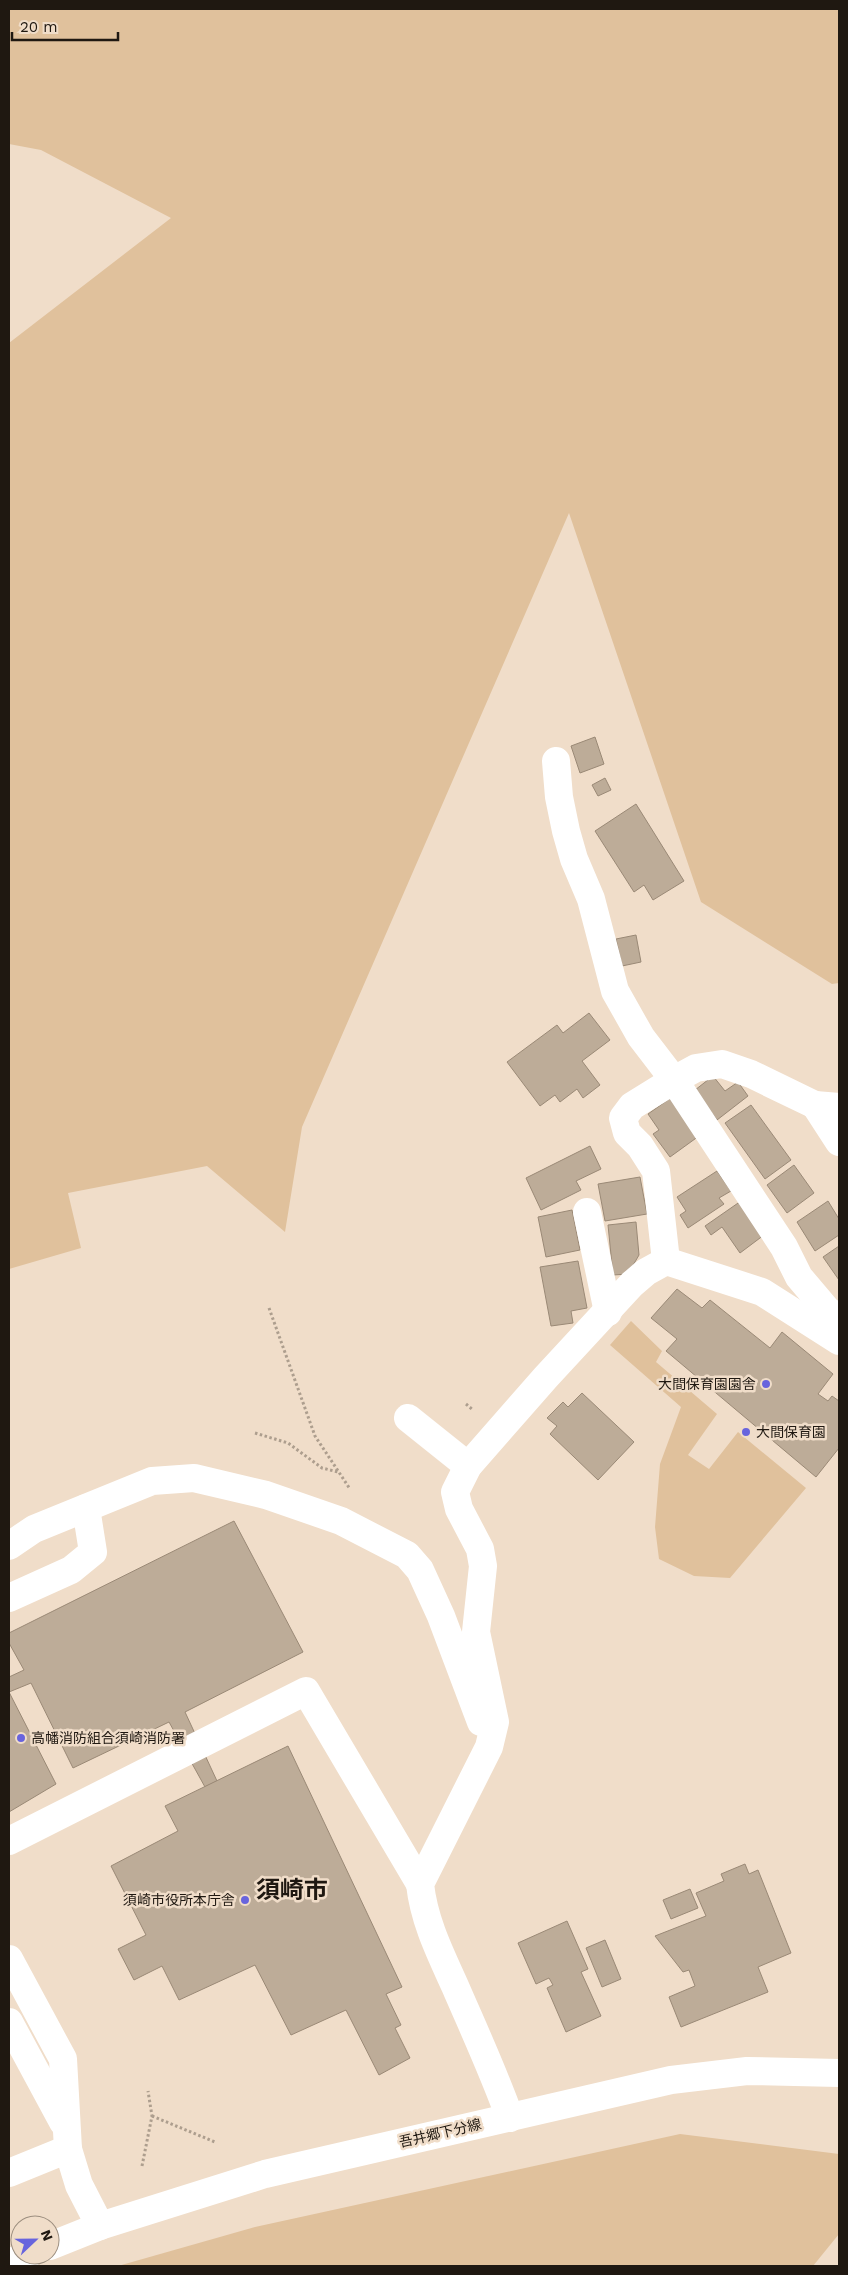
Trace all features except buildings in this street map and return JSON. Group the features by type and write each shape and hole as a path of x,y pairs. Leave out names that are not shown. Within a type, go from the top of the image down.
{"street":[{"path":"556,762 559,797 566,831 574,859 592,899 615,991 642,1037 674,1080 784,1247 799,1277 827,1310 839,1319"},
{"path":"666,1261 656,1171 640,1146 627,1133 623,1118 632,1106 696,1068 722,1064 827,1106 839,1142"},
{"path":"587,1212 608,1312"},
{"path":"420,1884 489,1747 495,1722 492,1697 476,1632 484,1566 480,1549 459,1509 455,1492 468,1466 546,1377 646,1272 666,1261 762,1292 839,1341"},
{"path":"408,1418 468,1466"},
{"path":"9,1546 34,1529 152,1481 194,1478 266,1495 341,1520 407,1555 420,1570 441,1616 471,1692 489,1747"},
{"path":"9,1598 71,1570 93,1552 86,1508"},
{"path":"9,1842 306,1692 420,1884 422,1906 433,1936 500,2089 510,2118"},
{"path":"9,1959 63,2059 66,2137"},
{"path":"9,2022 66,2137 79,2185 100,2226"},
{"name":"吾井郷下分線","path":"60,2242 100,2226 195,2194 265,2174 671,2080 747,2071 839,2073"},
{"path":"9,2173 66,2137"}],"path":[{"path":"269,1308 315,1436 351,1490 341,1520"},
{"path":"255,1433 288,1443 322,1468 339,1473"},
{"path":"142,2166 152,2116 148,2091"},
{"path":"152,2116 215,2142"}],"shaded area":[{"path":"9,9 839,9 839,983 832,984 701,902 569,513 302,1127 285,1232 207,1166 68,1193 81,1248 9,1269 9,343 171,218 41,150 9,144"},
{"path":"631,1321 662,1351 656,1362 717,1414 688,1455 709,1469 738,1432 806,1488 730,1578 694,1576 659,1559 655,1527 660,1464 681,1407 610,1345"},
{"path":"680,2134 839,2154 839,2234 813,2266 118,2266 255,2227"}],"place":[{"name":"大間保育園園舎","path":"766,1384"},
{"name":"大間保育園","path":"746,1432"},
{"name":"高幡消防組合須崎消防署","path":"21,1738"},
{"name":"須崎市役所本庁舎","path":"245,1900"}],"district":[{"name":"須崎市","path":"292,1890"}]}
